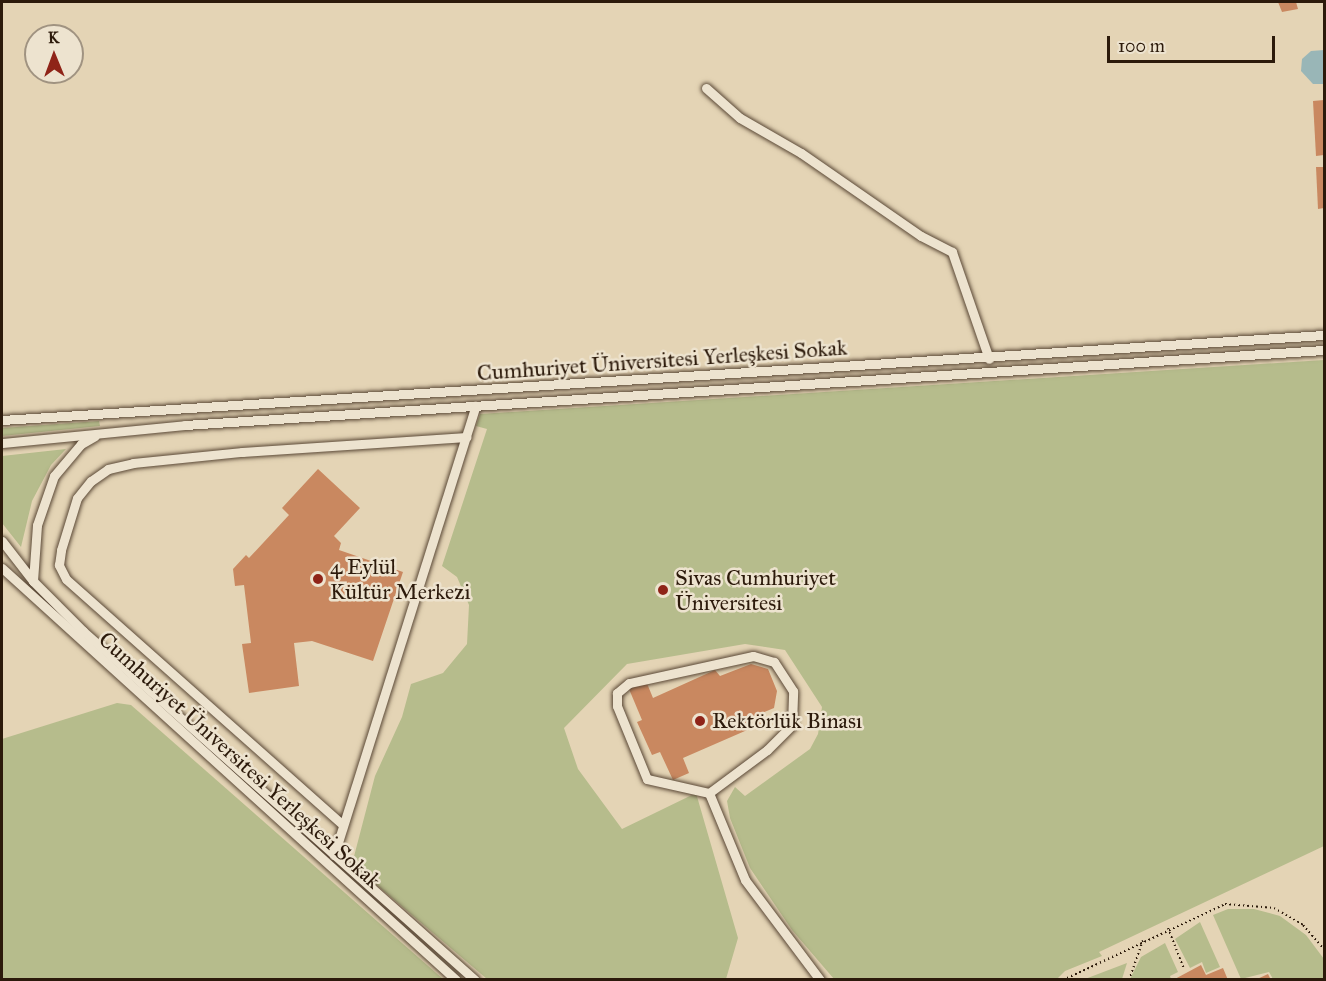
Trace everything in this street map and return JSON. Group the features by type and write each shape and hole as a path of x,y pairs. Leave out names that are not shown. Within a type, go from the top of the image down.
{"street":[{"path":"706,88 740,118 801,153 921,236 952,252 989,359"},
{"name":"Cumhuriyet Üniversitesi Yerleşkesi Sokak","path":"2,420 989,359 1324,335"},
{"name":"Cumhuriyet Üniversitesi Yerleşkesi Sokak","path":"2,444 100,433 476,406 1324,350"},
{"name":"Cumhuriyet Üniversitesi Yerleşkesi Sokak","path":"334,855 476,406"},
{"path":"33,581 37,525 54,476 81,444 100,433"},
{"name":"Cumhuriyet Üniversitesi Yerleşkesi Sokak","path":"343,825 66,579 59,566 77,498 91,481 108,470 133,463 466,437"},
{"name":"Cumhuriyet Üniversitesi Yerleşkesi Sokak","path":"2,541 33,581 109,655 475,980"},
{"name":"Cumhuriyet Üniversitesi Yerleşkesi Sokak","path":"2,568 456,980"},
{"path":"753,656 774,662 793,691 792,725 767,750 709,793 647,779 617,706 617,693 629,683 753,656"},
{"path":"709,793 745,880 820,980"}],"path":[{"path":"1063,980 1168,928 1225,904 1249,904 1274,908 1303,925 1324,949"},
{"path":"1168,928 1185,969"},
{"path":"1128,980 1143,940"}],"green space":[{"path":"1324,360 1324,846 1099,952 1102,956 1065,971 1057,979 834,979 792,930 750,868 730,818 727,801 735,787 745,796 810,749 818,734 822,707 785,650 745,644 627,664 564,728 578,769 622,829 696,793 738,938 726,979 487,979 352,864 375,776 402,717 411,684 443,673 467,644 469,605 457,577 442,566 487,429 476,426 480,414"},
{"path":"99,421 100,426 2,436 2,428"},
{"path":"66,449 51,465 32,501 21,547 2,523 2,456"},
{"path":"117,703 131,705 443,979 2,979 2,739"},
{"path":"1228,909 1254,909 1280,916 1306,935 1324,959 1324,979 1273,979 1269,972 1241,979 1213,915"},
{"path":"1200,922 1220,967 1206,973 1202,962 1190,968 1175,939"},
{"path":"1165,943 1178,972 1170,976 1171,979 1130,979 1141,957"},
{"path":"1127,963 1122,979 1085,979"}],"water":[{"path":"1324,50 1324,84 1313,84 1301,71 1302,59 1311,51"}],"building":[{"path":"1278,2 1296,2 1298,9 1282,12"},
{"path":"1324,100 1324,155 1316,156 1313,101"},
{"path":"1316,167 1324,167 1324,208 1318,209"},
{"name":"4 Eylül Kültür Merkezi","path":"318,469 360,508 334,536 341,543 339,550 403,572 373,661 312,641 294,643 299,686 249,693 242,644 251,643 244,585 235,586 233,569 246,555 249,558 289,515 282,508"},
{"name":"Rektörlük Binası","path":"751,664 768,669 777,691 774,708 757,715 761,724 683,758 689,773 673,780 660,752 652,755 637,722 642,720 629,689 646,681 653,698 715,670 720,676"},
{"path":"1201,965 1206,975 1223,968 1228,980 1173,980"},
{"path":"1268,974 1271,980 1255,980"}],"place":[{"name":"4 Eylül Kültür Merkezi","path":"318,579"},
{"name":"Sivas Cumhuriyet Üniversitesi","path":"663,590"},
{"name":"Rektörlük Binası","path":"700,721"}]}
